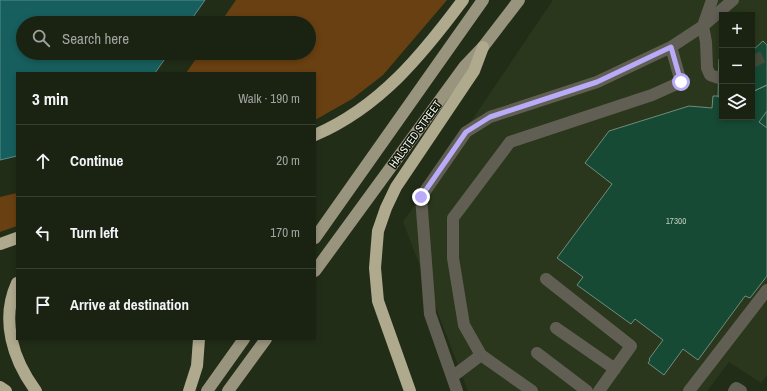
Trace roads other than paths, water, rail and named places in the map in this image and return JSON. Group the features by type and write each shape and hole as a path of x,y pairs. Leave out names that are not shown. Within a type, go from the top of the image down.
{"highway":[{"path":"316,134 350,117 381,95 412,62 463,0"},
{"path":"410,391 378,301 375,268 378,231 386,208 396,187 474,71 483,47"},
{"path":"0,244 16,238"},
{"path":"16,285 9,306 9,336 17,360 36,391"},
{"path":"189,391 197,366 199,340"},
{"path":"0,387 6,391"}],"main road":[{"name":"HALSTED STREET","path":"316,237 483,0"},
{"name":"HALSTED STREET","path":"316,270 464,67 483,47 519,0"},
{"path":"207,391 243,340"},
{"path":"228,391 265,340"}],"lane":[{"path":"712,0 703,26 706,42 707,68 710,75 719,78"},
{"path":"457,391 430,314 421,197 466,132 490,117 597,82 671,47 703,26 734,0"},
{"path":"532,391 481,355 464,325 453,258 453,218 510,142 652,95 681,82 671,47"},
{"path":"546,279 631,346 599,391"},
{"path":"689,391 767,290"},
{"path":"556,328 615,369"},
{"path":"537,353 587,391"},
{"path":"452,377 481,355"},
{"path":"734,391 736,388 741,391"}],"water":[{"path":"0,0 205,0 194,16 16,16 16,60 164,60 156,72 16,72 16,156 0,160"}],"tunnel":[{"path":"755,61 767,55"}]}
